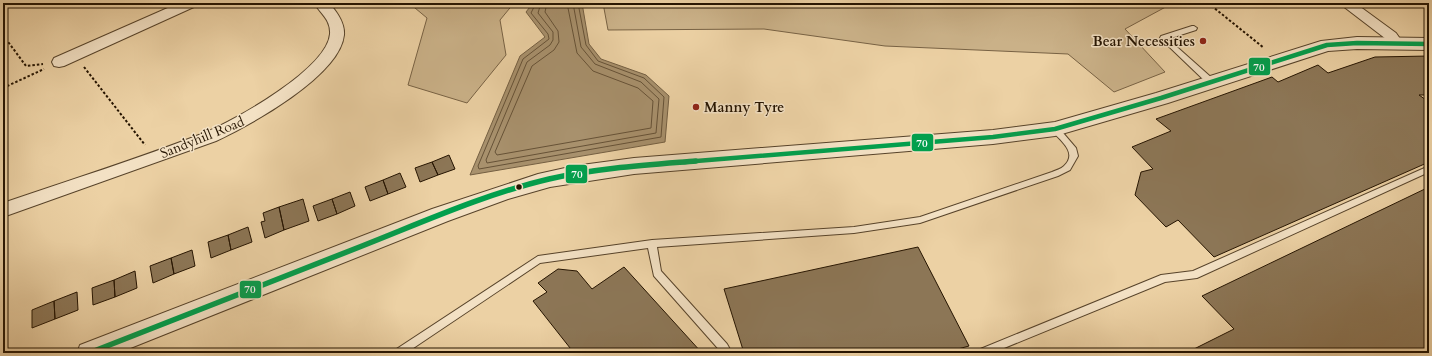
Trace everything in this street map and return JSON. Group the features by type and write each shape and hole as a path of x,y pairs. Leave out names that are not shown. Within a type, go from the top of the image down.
{"street":[{"path":"59,62 190,3"},
{"name":"Sandyhill Road","path":"3,210 210,137 235,126 267,107 312,72 330,52 336,40 335,20 321,3"},
{"path":"1348,3 1391,36 1396,43"},
{"path":"89,353 432,218 493,196 538,182 584,172 634,166 986,137 1055,129 1124,109 1327,45 1396,43 1429,44"}],"lane":[{"path":"1194,28 1163,38 1210,81"},
{"path":"397,353 538,260 652,244 854,230 920,220 1055,174 1067,168 1074,156 1073,150 1055,129"},
{"path":"981,353 1164,278 1194,275 1429,169"},
{"path":"652,244 657,273 724,347 727,353"}],"path":[{"path":"1208,3 1279,60"},
{"path":"3,35 26,66 59,62"},
{"path":"74,55 148,149 151,158"},
{"path":"3,88 59,62"}],"shaded area":[{"path":"409,3 514,3 500,20 506,55 467,103 408,85 427,18"},
{"path":"603,3 1173,3 1125,29 1165,72 1114,92 1068,54 885,46 764,29 608,30"}],"water":[{"path":"533,3 582,3 589,44 601,59 646,75 669,96 665,142 470,175 520,56 545,37 526,12"}],"building":[{"path":"1429,56 1429,95 1419,95 1429,102 1429,162 1214,257 1178,220 1166,227 1135,195 1141,172 1153,169 1132,147 1171,131 1156,119 1272,77 1278,82 1318,65 1328,73 1375,57"},
{"path":"449,155 455,169 438,175 432,162"},
{"path":"432,162 438,175 420,182 415,168"},
{"path":"400,173 406,187 388,194 383,180"},
{"path":"383,180 388,194 370,201 365,187"},
{"path":"1429,187 1429,353 1186,353 1234,329 1202,296"},
{"path":"350,192 355,206 337,214 332,199"},
{"path":"303,199 309,221 284,230 279,207"},
{"path":"332,199 337,214 318,221 313,206"},
{"path":"279,207 284,230 265,238 261,222 265,221 263,213"},
{"path":"248,227 252,242 231,250 228,235"},
{"path":"228,235 231,250 211,258 208,242"},
{"path":"918,247 969,346 943,353 744,353 724,289"},
{"path":"192,250 195,266 174,274 171,258"},
{"path":"171,258 174,274 153,283 150,266"},
{"path":"624,267 702,353 574,353 533,301 547,292 538,283 558,269 577,271 592,289"},
{"path":"135,271 137,288 115,297 114,280"},
{"path":"114,280 115,297 93,305 92,288"},
{"path":"77,292 78,310 55,319 54,301"},
{"path":"54,301 55,319 32,328 32,310"}],"transit line":[{"name":"70","path":"89,353 440,215 500,193 550,179 586,172 634,166 993,137 1055,129 1161,98 1327,45 1357,43 1429,44"}],"place":[{"name":"Bear Necessities","path":"1203,41"},
{"name":"Manny Tyre","path":"696,107"}]}
